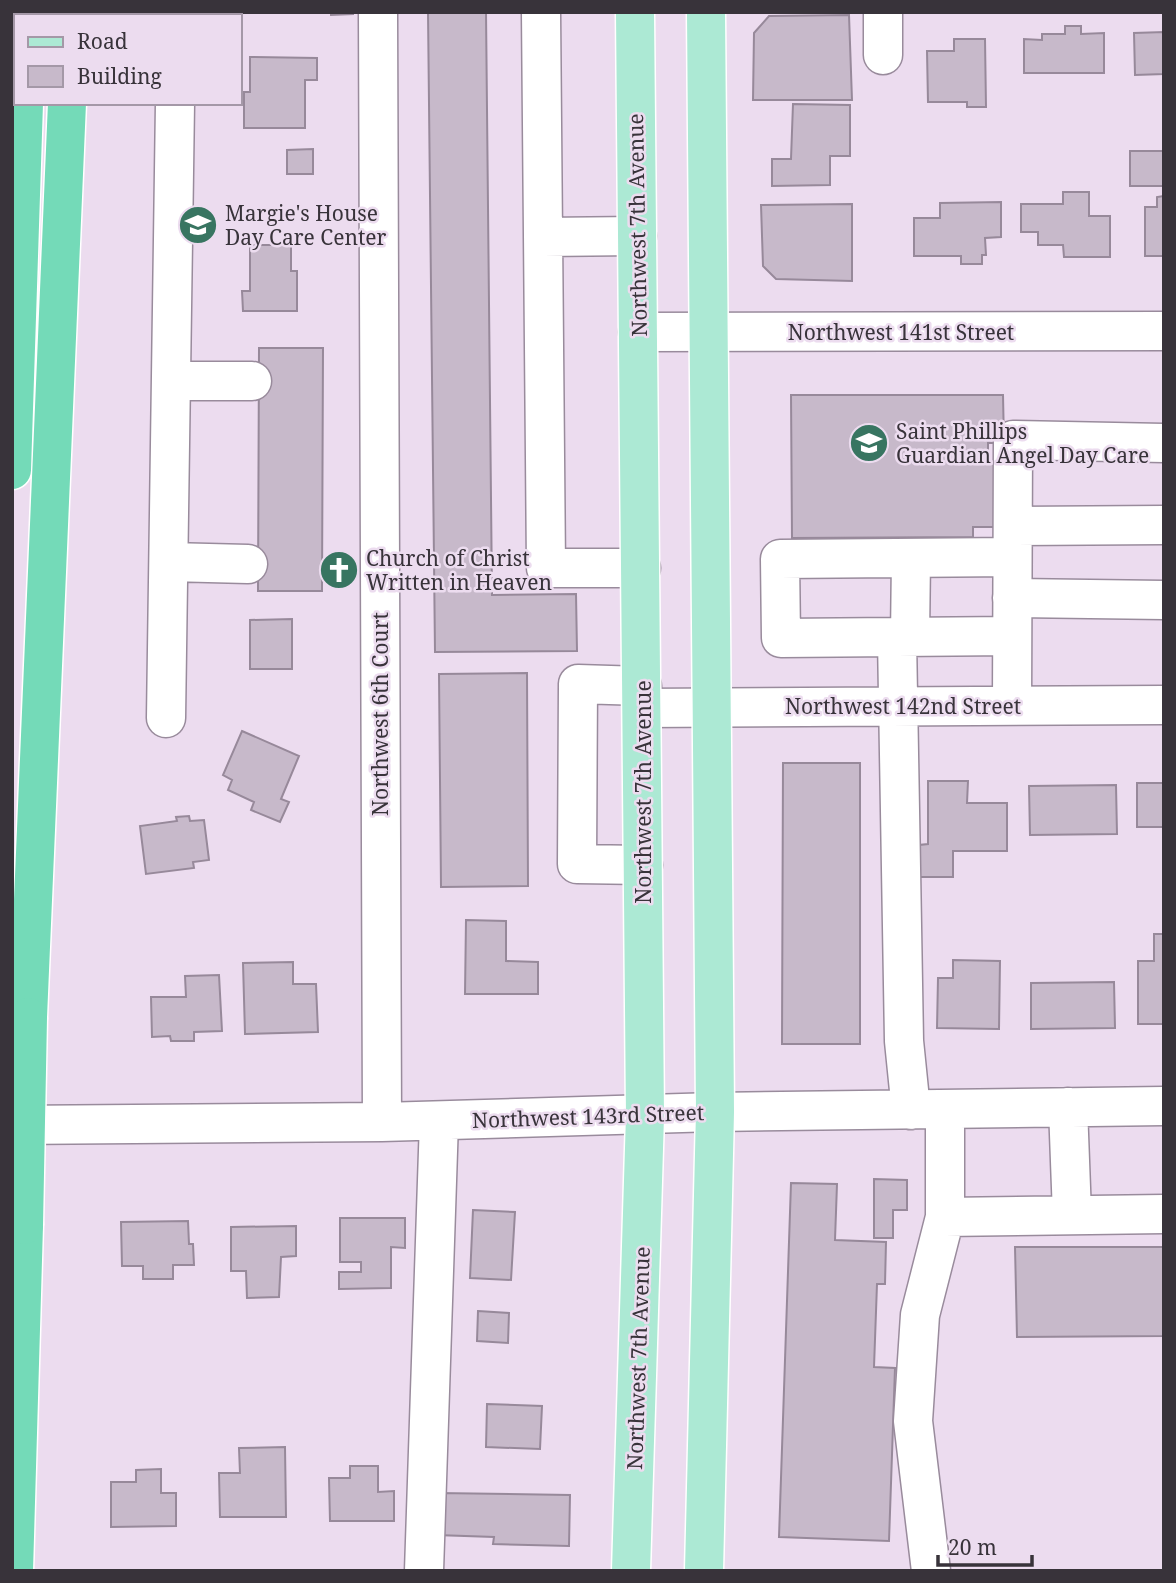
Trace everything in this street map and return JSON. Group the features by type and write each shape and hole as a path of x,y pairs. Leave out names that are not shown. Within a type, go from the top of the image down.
{"highway":[{"path":"12,470 24,105"},
{"path":"13,1571 28,1017 67,105"}],"main road":[{"name":"Northwest 7th Avenue","path":"631,1571 646,1116 635,12"},
{"path":"704,1571 715,1112 706,12"}],"street":[{"name":"Northwest 6th Court","path":"378,12 382,1122"},
{"path":"541,12 546,568 641,568"},
{"path":"879,55 883,12"},
{"path":"166,718 175,105"},
{"path":"543,237 638,236"},
{"name":"Northwest 141st Street","path":"638,332 1164,331"},
{"path":"171,381 252,381"},
{"path":"1012,706 1013,440 1164,443"},
{"path":"1012,636 781,638 780,559 911,558 1012,541 1164,525"},
{"path":"911,558 898,706 904,1041 928,1109 945,1217 920,1315 913,1421 931,1571"},
{"path":"169,562 248,564"},
{"path":"1012,598 1164,600"},
{"name":"Northwest 142nd Street","path":"643,865 577,864 578,684 713,707 1164,705"},
{"name":"Northwest 143rd Street","path":"12,1125 382,1122 715,1112 1164,1106"},
{"path":"1068,1107 1072,1215"},
{"path":"424,1571 439,1121"},
{"path":"945,1217 1164,1214"}],"building":[{"path":"331,12 353,12 353,14 331,15"},
{"path":"428,12 486,12 492,595 576,594 577,651 435,652"},
{"path":"849,15 852,100 753,100 754,33 769,16"},
{"path":"1065,26 1081,26 1081,34 1104,33 1104,73 1024,73 1024,39 1042,40 1042,34 1065,34"},
{"path":"1164,32 1164,74 1135,75 1134,33"},
{"path":"954,39 985,39 986,107 967,107 967,102 928,102 927,51 954,51"},
{"path":"250,57 317,58 317,80 305,80 305,128 244,128 244,92 250,92"},
{"path":"793,104 850,105 850,156 830,156 830,185 772,186 772,159 791,159"},
{"path":"313,149 313,174 287,174 287,150"},
{"path":"1130,151 1164,151 1164,186 1130,186"},
{"path":"1063,192 1089,192 1089,216 1110,216 1110,257 1064,257 1063,245 1038,245 1038,232 1021,232 1021,204 1063,204"},
{"path":"1164,196 1164,256 1145,256 1145,207 1157,207 1157,197"},
{"path":"1001,202 1001,237 985,238 986,255 982,255 982,264 961,264 961,256 914,256 914,218 940,218 940,203"},
{"path":"852,204 852,281 776,279 763,266 761,205"},
{"path":"250,245 291,245 291,271 297,271 297,311 243,311 242,291 250,291"},
{"path":"259,348 323,348 322,591 258,591"},
{"path":"791,395 1003,395 1004,443 988,443 988,462 1004,462 1004,527 973,527 973,537 792,538"},
{"path":"292,619 292,669 250,669 250,620"},
{"path":"527,673 528,886 441,887 439,674"},
{"path":"242,731 299,756 281,799 289,802 280,822 251,810 254,802 228,790 232,780 223,775"},
{"path":"783,763 860,763 860,1044 782,1044"},
{"path":"928,781 968,781 967,803 1007,803 1007,851 953,851 953,877 919,877 919,845 928,844"},
{"path":"1137,783 1164,783 1164,827 1137,827"},
{"path":"1116,785 1117,834 1030,835 1029,786"},
{"path":"189,816 190,821 204,820 209,860 193,862 194,868 146,874 140,826 177,821 176,817"},
{"path":"466,920 506,921 506,961 538,962 538,994 465,994"},
{"path":"1154,934 1164,934 1164,1024 1138,1024 1138,961 1154,961"},
{"path":"953,960 1000,961 999,1029 937,1028 938,978 953,978"},
{"path":"293,962 293,984 316,984 318,1032 245,1034 243,963"},
{"path":"219,975 222,1031 194,1032 194,1041 171,1041 170,1036 152,1037 151,997 186,997 185,976"},
{"path":"1114,982 1115,1028 1031,1029 1031,983"},
{"path":"874,1179 907,1180 907,1210 893,1210 893,1238 874,1238"},
{"path":"791,1183 837,1184 835,1240 886,1242 885,1284 877,1284 874,1367 895,1368 889,1541 779,1537"},
{"path":"473,1210 515,1212 511,1280 470,1278"},
{"path":"340,1218 405,1218 405,1248 391,1247 391,1288 339,1289 339,1272 361,1272 361,1262 340,1262"},
{"path":"188,1221 189,1244 193,1244 194,1265 173,1265 173,1279 143,1279 143,1266 122,1266 121,1222"},
{"path":"296,1226 296,1256 281,1257 279,1297 247,1298 246,1271 231,1271 231,1227"},
{"path":"1015,1247 1164,1247 1164,1336 1017,1337"},
{"path":"478,1311 509,1313 508,1343 477,1341"},
{"path":"487,1404 542,1406 540,1449 486,1447"},
{"path":"285,1447 286,1517 220,1517 219,1473 240,1473 239,1448"},
{"path":"350,1466 378,1466 378,1492 394,1491 394,1521 330,1521 329,1478 350,1478"},
{"path":"161,1469 161,1493 176,1493 176,1526 111,1527 111,1482 136,1482 136,1470"},
{"path":"437,1493 570,1495 569,1546 493,1544 494,1537 436,1535"}],"place":[{"name":"Margie's House Day Care Center","path":"198,225"},
{"name":"Saint Phillips Guardian Angel Day Care","path":"869,443"},
{"name":"Church of Christ Written in Heaven","path":"339,570"}]}
